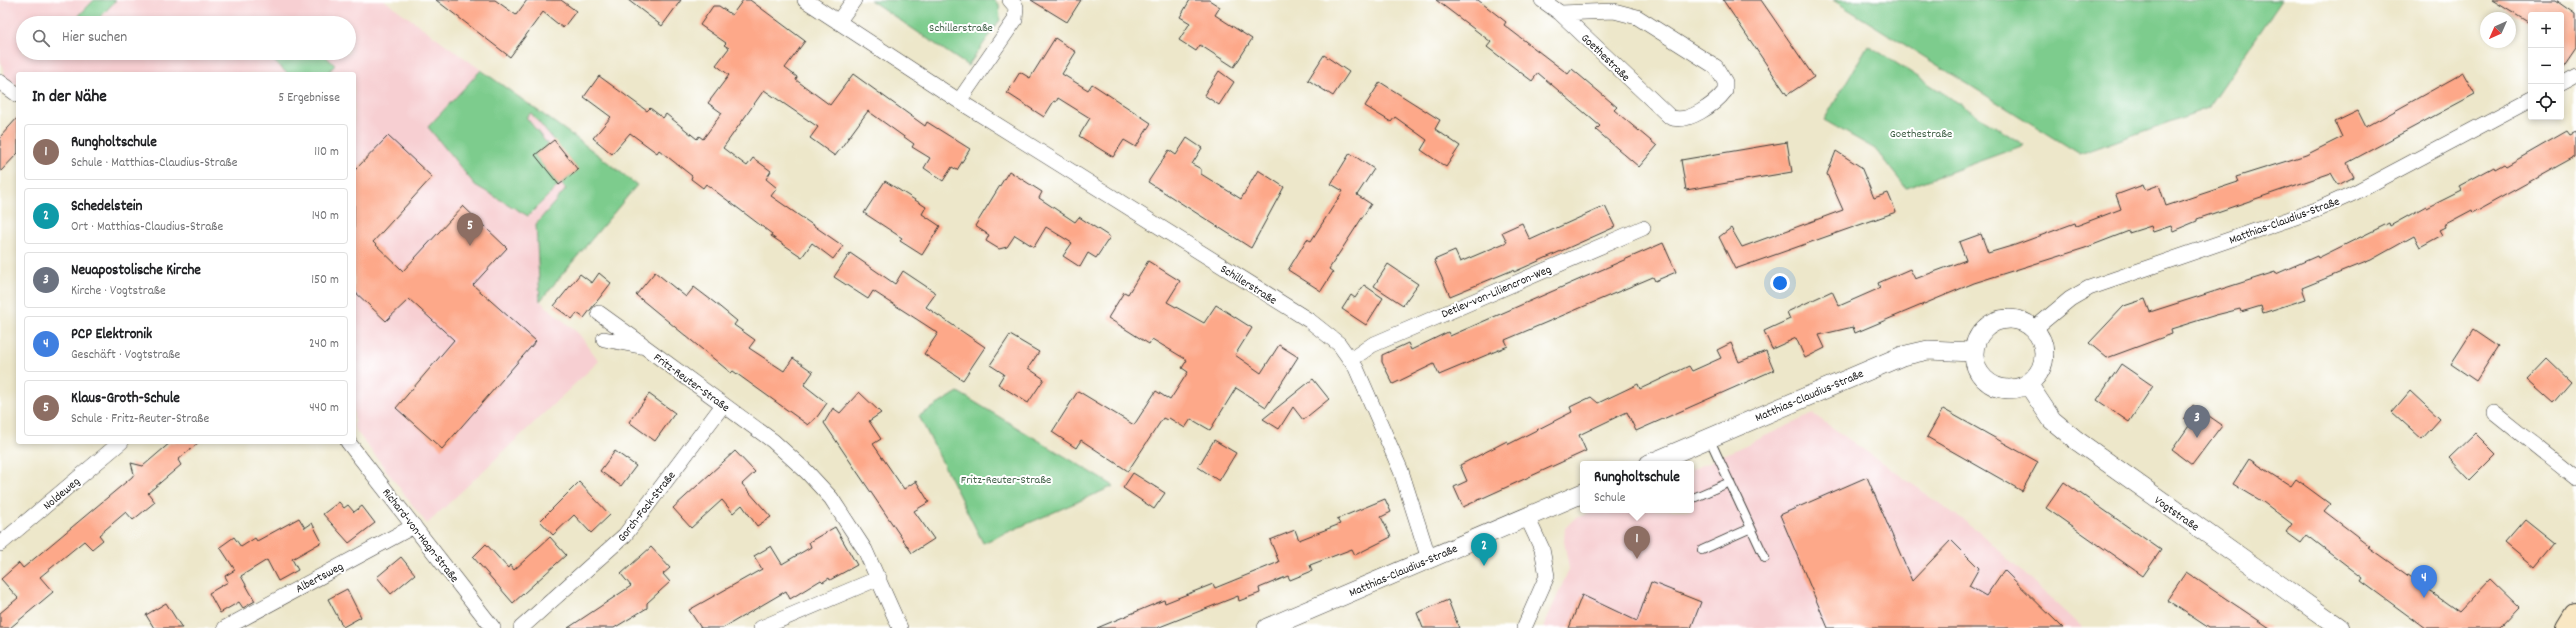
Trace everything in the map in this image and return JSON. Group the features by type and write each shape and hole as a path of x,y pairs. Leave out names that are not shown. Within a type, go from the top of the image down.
{"main road":[{"path":"2568,628 2576,615"}],"street":[{"name":"Schillerstraße","path":"805,0 959,101 1310,321 1339,344 1352,359 1401,471 1429,559"},
{"path":"838,22 854,0"},
{"path":"959,101 1015,20 1016,7 1010,0"},
{"name":"Goethestraße","path":"1542,0 1560,13 1661,111 1673,118 1684,118 1696,114 1725,91 1725,82 1716,67 1637,17 1614,11 1560,13"},
{"path":"2564,81 2576,74"},
{"path":"0,82 16,94"},
{"name":"Matthias-Claudius-Straße","path":"2034,329 2079,293 2316,210 2382,179 2528,101"},
{"name":"Detlev-von-Liliencron-Weg","path":"1352,359 1372,345 1642,228"},
{"name":"Fritz-Reuter-Straße","path":"599,313 773,441 812,477 850,524 879,578 900,628"},
{"path":"2005,319 2022,321 2034,329 2042,342 2044,354 2039,372 2028,384 2016,388 2003,389 1991,385 1981,376 1975,365 1973,352 1976,341 1984,329 1990,324 2005,319"},
{"name":"Fritz-Reuter-Straße","path":"604,339 645,347"},
{"name":"Matthias-Claudius-Straße","path":"1656,461 1902,356 1928,350 1973,352"},
{"name":"Vogtstraße","path":"2028,384 2052,420 2067,434 2340,628"},
{"name":"Gorch-Fock-Straße","path":"521,628 625,535 723,405"},
{"path":"2495,413 2576,478"},
{"name":"Noldeweg","path":"0,544 119,444"},
{"name":"Richard-von-Hagn-Straße","path":"350,444 493,628"},
{"name":"Matthias-Claudius-Straße","path":"1267,628 1580,494"},
{"path":"1524,628 1547,576 1542,549 1527,517"},
{"name":"Albertsweg","path":"225,628 414,526"},
{"path":"761,628 879,578"}],"lane":[{"path":"1709,438 1765,558"},
{"path":"1694,498 1730,482"},
{"path":"1702,550 1751,528"}],"shaded area":[{"path":"0,0 384,0 576,138 637,185 540,301 579,334 599,361 427,524 356,431 356,72 16,72 16,85 5,77 0,58"},
{"path":"1813,414 1980,532 2082,628 1543,628 1569,569 1564,541 1565,528 1574,519 1589,513 1694,513 1694,469"}],"green space":[{"path":"94,0 116,0 101,16 79,16"},
{"name":"Schillerstraße","path":"870,0 994,0 999,4 1000,20 968,66"},
{"path":"1833,0 2282,0 2208,108 2080,154"},
{"name":"Goethestraße","path":"1868,45 2024,145 1906,188 1875,149 1824,120"},
{"path":"273,60 330,60 335,65 329,72 286,72"},
{"path":"481,70 576,138 637,185 540,301 536,224 566,189 561,184 578,170 531,113 526,117 548,145 535,155 559,185 528,216 475,185 428,127"},
{"name":"Fritz-Reuter-Straße","path":"958,392 1114,486 983,543 919,416"}],"building":[{"path":"436,0 495,0 516,15 527,0 561,0 576,11 563,28 543,12 510,57"},
{"path":"628,0 681,0 662,26"},
{"path":"743,0 750,0 805,41 785,68 797,77 796,80 830,105 853,74 925,126 927,122 970,149 957,170 952,167 943,181 924,168 930,158 912,147 914,144 868,111 835,156 810,138 818,127 764,90 723,148 747,166 753,158 771,171 766,179 777,188 771,196 843,246 833,259 812,243 802,257 771,236 772,234 706,184 703,188 691,179 692,176 659,150 657,153 630,133 612,154 593,138 611,117 584,97 599,76 647,111 650,108 663,118 666,114 697,139 699,136 703,139 722,113 708,103 729,75 716,65 729,48 724,45 726,43 700,25 713,6 719,6 732,15"},
{"path":"1031,0 1081,0 1067,22"},
{"path":"1190,0 1209,0 1220,7 1215,15 1252,39 1234,67 1200,45 1196,51 1179,40 1190,23 1180,17"},
{"path":"1436,0 1478,0 1506,22 1504,25 1568,74 1572,69 1617,107 1614,110 1657,146 1639,167 1596,130 1600,126 1538,73 1532,81 1487,47 1491,42"},
{"path":"1723,0 1761,0 1814,77 1787,95"},
{"path":"2492,0 2556,0 2576,14 2576,47 2564,65 2564,12 2528,12 2528,22 2516,15 2516,12 2512,12"},
{"path":"1055,38 1076,52 1062,74 1088,90 1092,84 1151,123 1136,147 1124,140 1113,157 1079,136 1090,118 1058,98 1056,102 1054,101 1044,117 1007,93 1020,72 1030,78"},
{"path":"1324,55 1349,72 1333,96 1308,80"},
{"path":"1219,71 1234,82 1219,105 1204,95"},
{"path":"2463,73 2475,94 2347,163 2354,177 2338,185 2331,173 2197,219 2197,221 2173,231 2171,226 2153,232 2151,226 2129,233 2129,231 2085,248 1974,283 1855,333 1853,327 1819,335 1825,348 1805,358 1796,338 1772,349 1764,331 1790,319 1787,312 1832,291 1839,306 1880,288 1878,283 1910,269 1915,279 1966,260 1959,242 1981,234 1988,253 2015,245 2075,223 2076,226 2121,209 2116,195 2143,185 2145,190 2159,185 2166,206 2238,182 2236,177 2306,155 2342,137 2335,122 2358,111 2366,127"},
{"path":"1380,82 1440,120 1435,129 1460,146 1446,167 1421,150 1427,140 1395,117 1391,122 1365,106"},
{"path":"16,119 16,155 0,172 0,137"},
{"path":"2567,131 2570,135 2576,132 2576,156 2473,213 2472,210 2444,225 2445,227 2439,230 2442,235 2420,247 2414,236 2371,260 2302,288 2306,299 2263,313 2261,306 2241,312 2240,309 2216,315 2171,329 2172,334 2107,358 2089,343 2124,306 2145,299 2150,312 2275,272 2276,274 2317,256 2318,258 2389,223 2390,226 2426,206 2427,208 2461,191 2459,186 2494,167 2495,169 2504,164 2506,166"},
{"path":"388,136 432,177 373,242 403,271 463,206 507,248 473,285 536,341 442,449 396,408 454,340 409,299 386,321 356,293 356,169"},
{"path":"1187,138 1202,148 1192,164 1201,169 1201,174 1241,199 1258,170 1284,187 1251,248 1148,182 1169,150 1176,155"},
{"path":"554,140 578,170 559,185 535,155"},
{"path":"1787,142 1792,172 1686,190 1681,160"},
{"path":"1836,151 1861,167 1874,198 1888,193 1896,212 1735,269 1719,237 1731,228 1742,247 1843,210 1827,174"},
{"path":"1350,153 1374,169 1357,195 1371,204 1329,269 1333,272 1321,291 1288,270 1307,239 1311,241 1343,191 1331,184"},
{"path":"1009,171 1042,192 1039,198 1075,222 1079,217 1110,237 1096,258 1088,253 1080,267 1063,256 1072,243 1046,227 1034,247 1015,235 1007,247 999,249 986,241 989,235 975,226"},
{"path":"885,181 926,207 922,214 940,226 922,255 900,241 902,238 864,213"},
{"path":"1605,206 1615,227 1514,272 1513,270 1450,296 1434,260 1455,251 1460,262 1507,242 1502,232 1522,223 1530,240"},
{"path":"1663,243 1676,272 1655,281 1653,277 1505,340 1508,346 1439,375 1434,364 1393,384 1382,362 1382,355 1408,343 1411,350 1448,332 1450,336"},
{"path":"850,253 895,284 903,271 936,293 926,307 985,347 963,380 924,354 938,333 873,291 868,299 834,277"},
{"path":"1148,261 1180,281 1167,302 1204,323 1216,305 1252,328 1235,355 1261,373 1279,345 1298,357 1266,407 1236,388 1210,430 1191,419 1185,428 1169,418 1167,420 1163,418 1128,471 1081,440 1076,448 1052,432 1078,391 1134,425 1156,391 1170,400 1188,372 1182,368 1187,360 1152,339 1149,344 1108,318 1124,292 1128,294"},
{"path":"1388,264 1418,284 1403,305 1374,286"},
{"path":"655,272 686,297 694,287 715,303 737,321 734,325 755,340 749,348 784,371 793,358 813,372 804,385 827,403 817,417 808,425 733,371 731,373 636,295"},
{"path":"599,273 611,283 584,318 577,313 572,319 554,306 580,274 592,283"},
{"path":"1364,285 1383,298 1366,325 1342,309 1351,295 1355,298"},
{"path":"2473,330 2498,347 2476,381 2451,364"},
{"path":"1010,335 1039,352 1028,368 1044,379 1028,403 998,384 1004,374 990,365"},
{"path":"1731,343 1739,362 1766,351 1774,370 1636,431 1627,412 1579,435 1586,451 1463,507 1454,487 1467,481 1460,465 1507,441 1509,444 1572,412 1570,407 1591,397 1598,403 1638,384 1640,389 1689,366 1692,371 1721,358 1717,350"},
{"path":"2547,359 2571,382 2553,403 2527,380"},
{"path":"2121,364 2153,386 2129,422 2097,400"},
{"path":"1313,379 1329,399 1303,420 1293,407 1279,429 1263,419"},
{"path":"2410,391 2440,419 2422,439 2392,412"},
{"path":"859,392 881,413 869,421 881,439 873,444 904,489 916,481 929,502 914,511 934,539 912,553 824,423 833,408 840,413"},
{"path":"649,394 675,413 655,441 629,422"},
{"path":"2193,405 2222,425 2192,465 2172,450 2191,423 2184,418"},
{"path":"1943,409 2038,462 2022,491 1927,437"},
{"path":"2475,433 2496,454 2470,480 2449,458"},
{"path":"1214,440 1236,453 1219,481 1198,467"},
{"path":"169,444 197,444 178,460 181,465 148,493 155,502 133,520 126,512 99,535 103,540 92,549 84,541 40,577 53,592 10,628 0,628 0,613 18,598 1,579 19,563 23,568 132,477 134,474 131,463 143,466"},
{"path":"615,451 636,466 621,486 600,471"},
{"path":"735,451 755,472 742,484 771,517 757,526 742,505 733,513 722,500 691,528 673,508"},
{"path":"2249,459 2291,486 2296,479 2330,504 2324,511 2370,546 2368,547 2459,612 2490,579 2519,607 2499,628 2425,628 2361,581 2363,578 2307,535 2301,543 2286,532 2292,524 2263,502 2233,484"},
{"path":"1133,473 1165,493 1154,509 1123,488"},
{"path":"1867,477 1912,581 1951,540 1979,568 1969,586 1986,596 2004,570 2063,628 1828,628 1780,515"},
{"path":"579,482 610,515 591,533 574,515 553,535 540,521"},
{"path":"2064,482 2161,550 2143,576 2046,508"},
{"path":"1385,499 1391,512 1381,517 1391,537 1355,555 1352,549 1310,565 1312,571 1290,580 1288,576 1259,588 1260,593 1239,601 1238,596 1157,628 1097,628 1164,600 1165,603 1213,584 1215,588 1279,562 1270,540 1295,530 1299,540 1340,524 1337,519"},
{"path":"339,502 344,508 348,505 354,512 362,506 375,523 349,543 323,514"},
{"path":"299,518 305,528 312,523 322,542 292,559 298,570 278,581 267,560 241,576 255,601 243,608 239,602 220,613 209,593 228,582 225,576 235,570 220,547 234,537 241,547 255,538 257,541"},
{"path":"2525,519 2555,543 2535,567 2505,542"},
{"path":"835,527 857,565 830,580 829,578 823,582 821,580 790,599 786,591 723,628 701,628 689,610 762,569 754,556 771,546 782,564 811,547 809,542"},
{"path":"550,537 566,555 513,603 473,557 486,544 508,568 510,565 514,570"},
{"path":"651,547 670,568 663,574 670,582 647,603 647,608 614,628 568,628 631,586 621,574"},
{"path":"401,557 415,574 391,594 377,577"},
{"path":"2186,572 2270,628 2209,628 2167,600"},
{"path":"1651,582 1701,602 1691,628 1569,628 1582,595 1637,621"},
{"path":"347,589 361,617 343,627 328,599"},
{"path":"1448,600 1459,628 1423,628 1417,613"},
{"path":"166,603 182,628 154,628 146,615"}],"place":[{"name":"Klaus-Groth-Schule","path":"470,246"},
{"name":"Neuapostolische Kirche","path":"2197,438"},
{"name":"Rungholtschule","path":"1637,559"},
{"name":"Schedelstein","path":"1484,566"},
{"name":"PCP Elektronik","path":"2424,598"}]}
